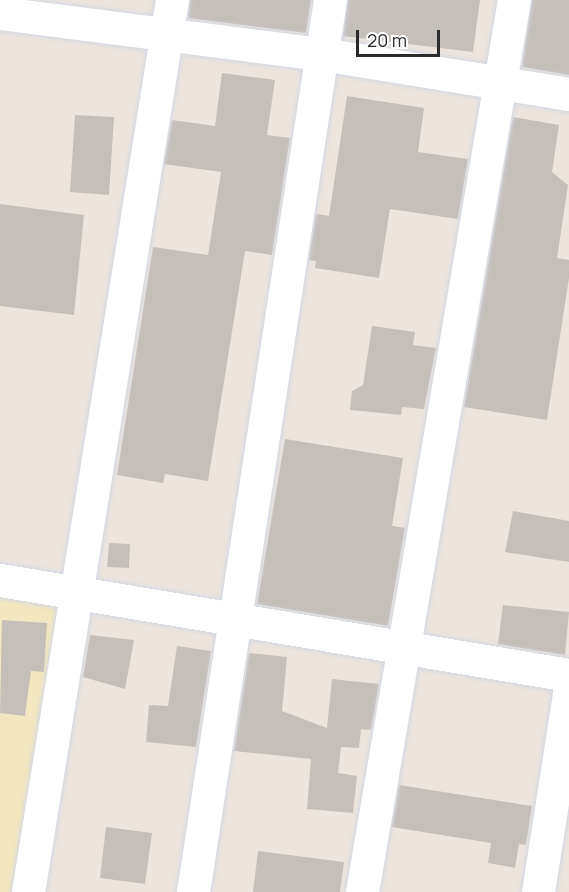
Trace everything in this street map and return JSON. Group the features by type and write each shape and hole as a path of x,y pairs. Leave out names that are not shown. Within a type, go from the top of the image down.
{"street":[{"path":"2,0 0,13 322,54 569,94"},
{"path":"28,892 74,592 172,0"},
{"path":"192,892 232,618 330,0"},
{"path":"362,892 514,0"},
{"path":"0,580 569,675"},
{"path":"538,892 569,693"}],"sand":[{"path":"0,584 64,594 17,892 0,892"}],"building":[{"path":"190,0 311,0 306,33 188,18"},
{"path":"348,0 480,0 473,52 343,36"},
{"path":"532,0 569,0 569,75 522,67"},
{"path":"222,73 275,80 267,135 290,138 272,255 245,251 208,481 165,474 163,483 117,475 153,247 208,255 221,172 164,164 172,120 215,126"},
{"path":"347,96 424,108 418,152 468,159 458,219 390,209 379,278 315,268 316,261 309,260 316,214 329,216"},
{"path":"75,115 114,117 109,195 70,192"},
{"path":"513,117 559,125 552,172 568,185 557,258 569,260 569,278 547,420 464,407"},
{"path":"0,204 84,215 74,315 0,306"},
{"path":"372,326 415,332 413,345 436,348 424,409 402,407 401,415 350,410 352,391 363,385"},
{"path":"285,439 403,458 392,526 405,528 388,626 257,604"},
{"path":"513,511 569,521 569,562 505,552"},
{"path":"109,543 130,544 129,568 107,567"},
{"path":"503,605 569,612 565,655 498,644"},
{"path":"2,620 47,623 44,672 31,671 25,716 0,713"},
{"path":"90,635 134,640 125,689 83,677"},
{"path":"177,646 211,651 196,747 146,742 149,705 168,706"},
{"path":"249,653 287,657 282,711 327,728 332,679 379,684 371,730 361,729 359,748 341,747 338,773 357,776 353,813 307,809 311,759 234,751"},
{"path":"399,785 532,806 526,845 519,844 515,868 488,863 491,843 392,827"},
{"path":"106,827 152,833 145,884 100,878"},
{"path":"258,851 344,862 340,892 253,892"}]}
